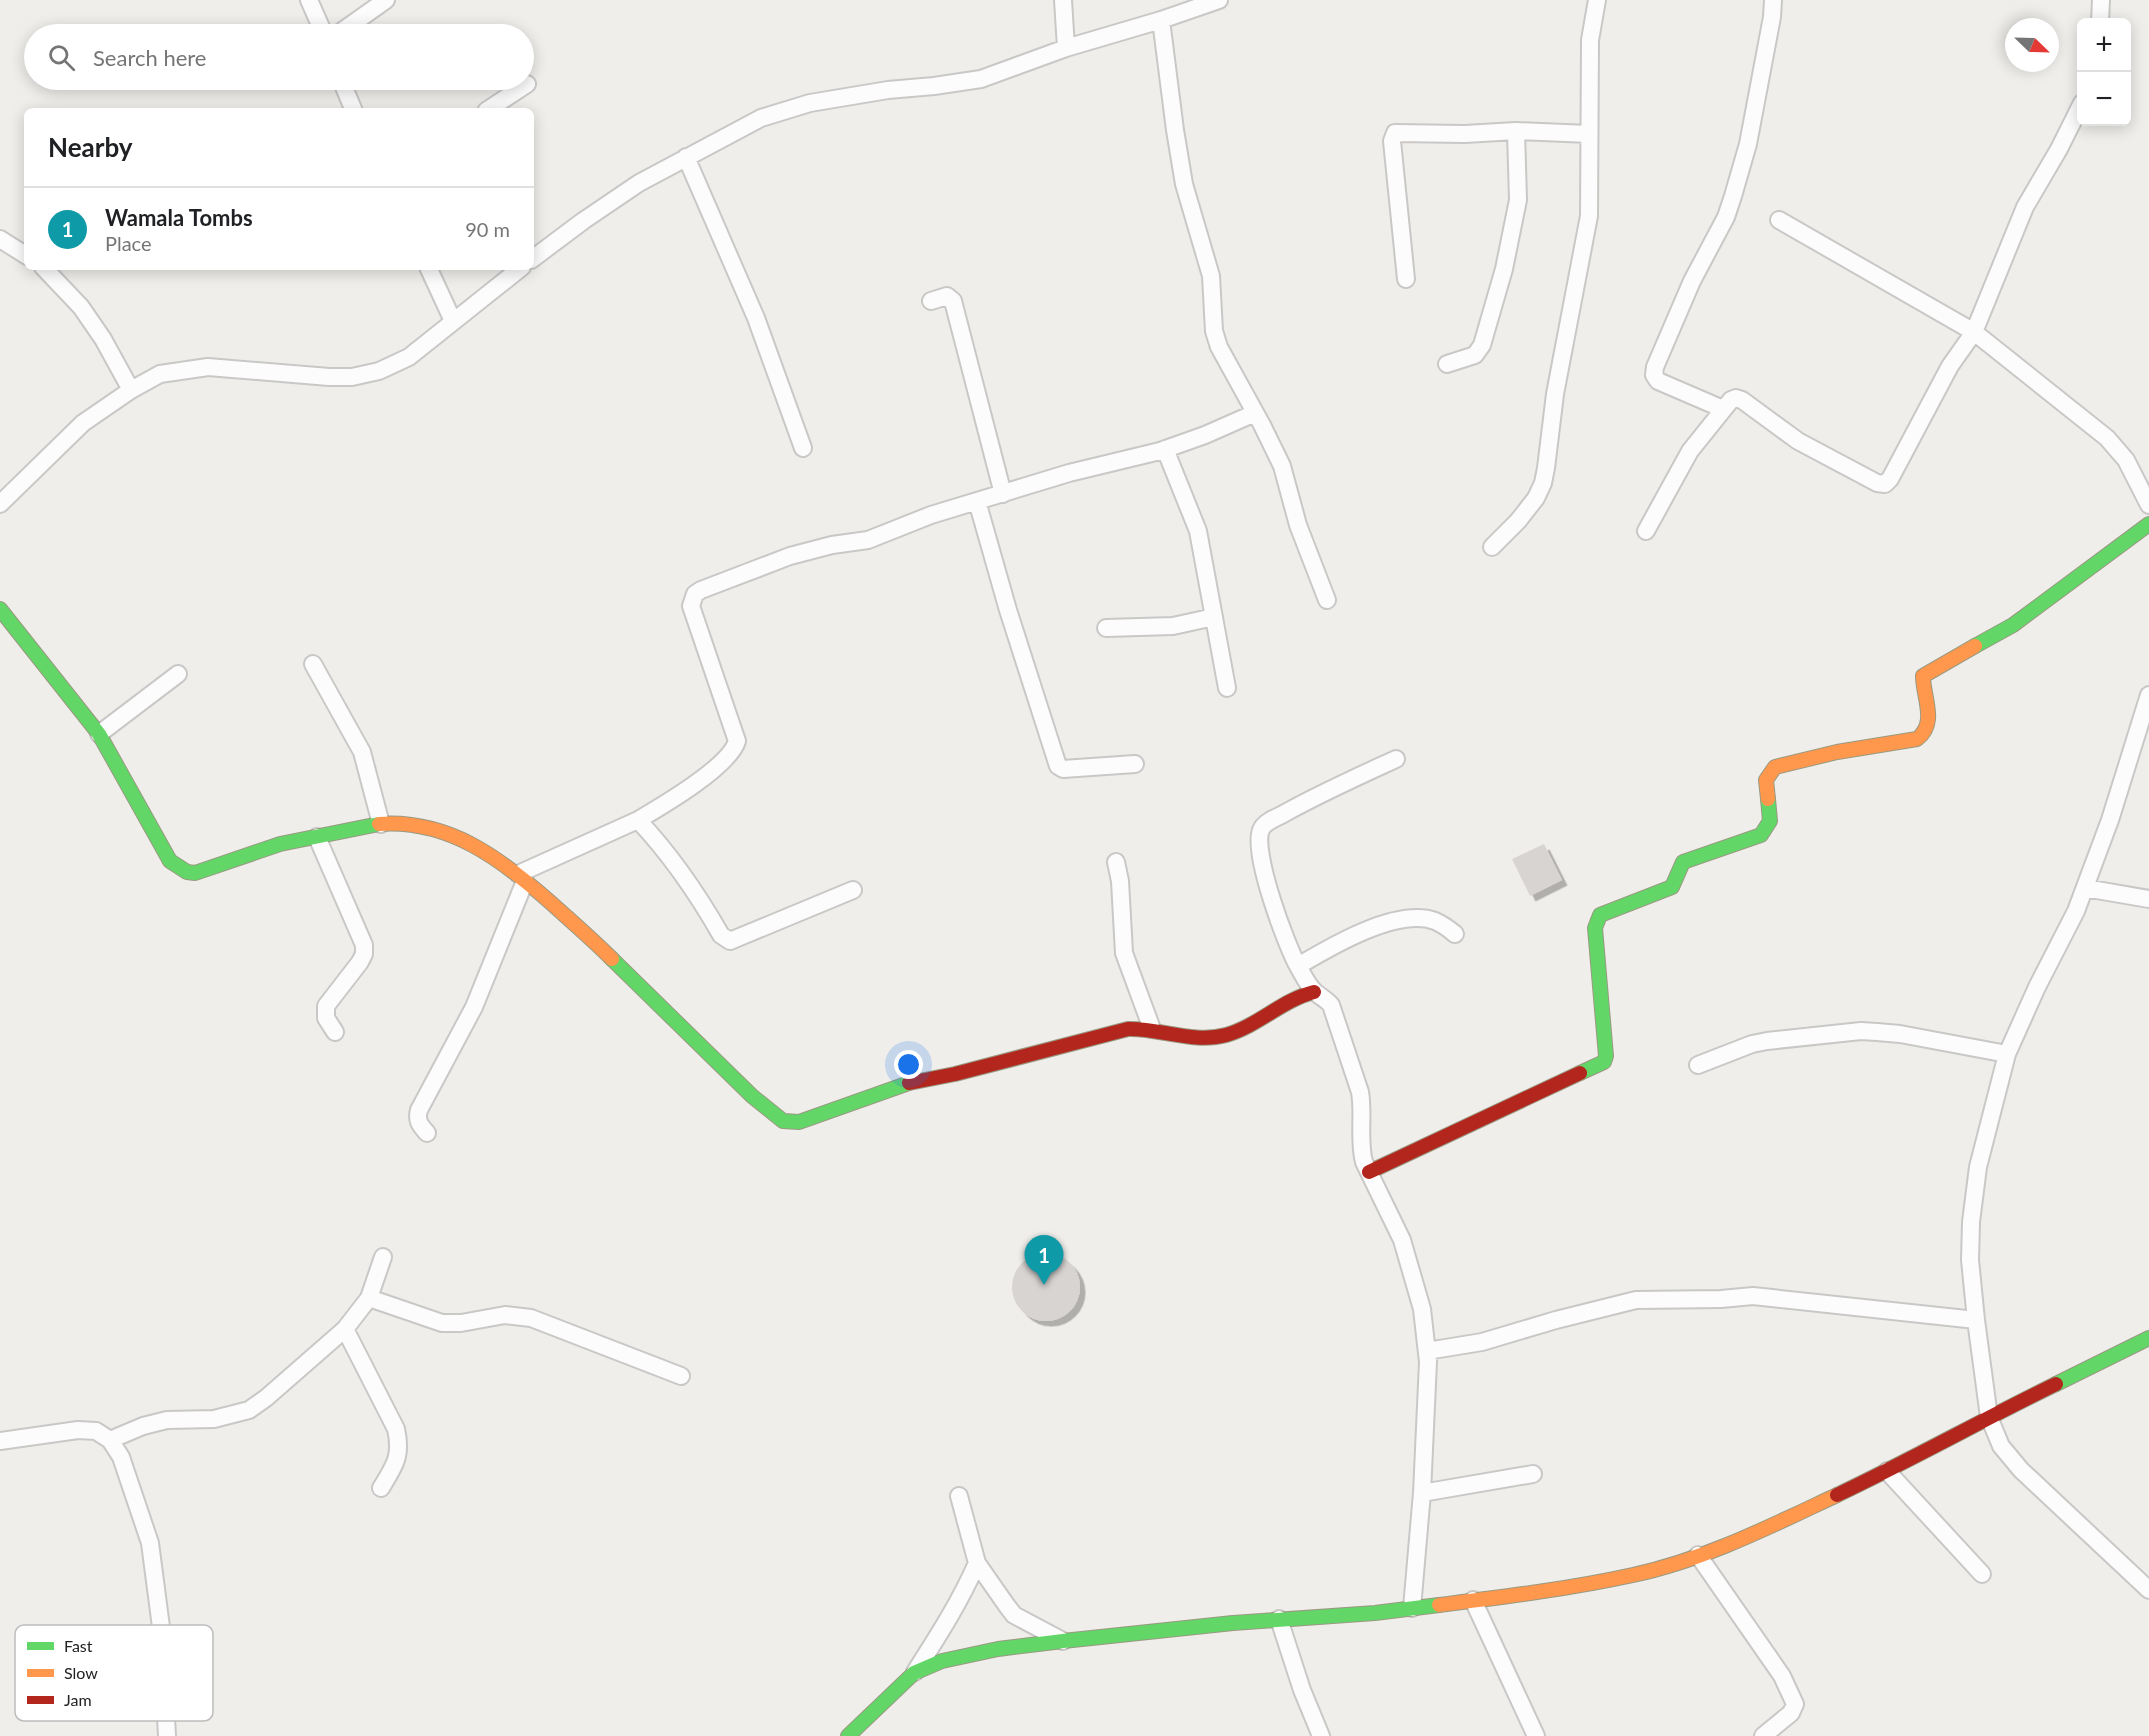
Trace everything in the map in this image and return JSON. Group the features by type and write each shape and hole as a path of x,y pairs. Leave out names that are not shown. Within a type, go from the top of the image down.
{"street":[{"path":"309,0 320,24"},
{"path":"352,24 386,0"},
{"path":"1063,0 1066,48"},
{"path":"534,258 639,183 761,117 810,103 888,90 981,79 1066,48 1219,0"},
{"path":"1492,547 1518,521 1536,498 1543,483 1567,325 1589,216 1590,40 1597,0"},
{"path":"1723,409 1658,381 1654,375 1655,367 1692,281 1734,196 1748,144 1772,17 1773,0"},
{"path":"2100,18 2101,0"},
{"path":"1161,20 1184,184 1211,276 1214,331 1219,347 1282,466 1298,525 1328,600"},
{"path":"345,90 353,108"},
{"path":"491,108 518,90"},
{"path":"1646,531 1690,452 1723,409 1736,398 1798,441 1877,483 1885,484 1890,479 1950,366 1974,332 2025,207 2077,113"},
{"path":"1406,279 1392,136 1395,133 1466,134 1516,131 1589,134"},
{"path":"1447,364 1475,355 1482,345 1504,269 1518,200 1516,131"},
{"path":"686,157 756,318 802,448"},
{"path":"1779,220 1974,332 2107,438 2126,460 2149,505"},
{"path":"0,239 24,254"},
{"path":"46,270 81,307 103,339 131,390"},
{"path":"429,270 453,321"},
{"path":"0,504 83,423 131,390 160,374 208,366 330,377 352,377 379,371 409,357 518,270"},
{"path":"931,301 947,296 953,301 1003,494"},
{"path":"427,1133 419,1124 418,1110 474,1007 522,878 638,820 696,783 732,752 737,741 692,612 691,601 695,594 755,568 790,556 832,545 868,540 931,515 1069,473 1165,449 1205,435 1255,413"},
{"path":"1165,449 1198,531 1227,688"},
{"path":"977,501 1008,610 1058,766 1063,770 1135,764"},
{"path":"1369,1172 1604,1062 1606,1056 1595,928 1600,915 1672,887 1676,883 1679,868 1683,862 1761,835 1770,821 1766,780 1774,767 1837,752 1917,739 1925,735 1930,723 1922,685 1923,676 2013,625 2149,524"},
{"path":"0,609 99,734 170,861 179,869 187,872 208,870 280,844 381,824 412,825 453,835 492,855 522,878 593,940 752,1096 783,1121 792,1123 900,1085 955,1074 1128,1029 1152,1029 1188,1036 1228,1035 1302,995 1314,992"},
{"path":"1106,628 1173,626 1214,616"},
{"path":"313,664 362,752 381,824"},
{"path":"99,734 178,674"},
{"path":"2149,695 2110,820 2076,911 2021,1020 2007,1054 1978,1167 1971,1222 1970,1260 1989,1417 2001,1446 2021,1470 2149,1590"},
{"path":"1396,759 1272,820 1262,828 1258,839 1270,894 1298,966 1314,992 1324,997 1331,1005 1360,1092 1362,1103 1361,1152 1402,1240 1422,1309 1427,1351 1422,1493 1412,1608"},
{"path":"638,820 675,863 694,889 721,935 727,940 853,890"},
{"path":"316,837 364,945 364,954 360,962 326,1006 326,1018 335,1032"},
{"path":"1116,862 1120,881 1124,953 1152,1029"},
{"path":"2085,888 2149,899"},
{"path":"1298,966 1344,939 1389,923 1418,918 1434,921 1455,934"},
{"path":"1698,1065 1752,1044 1861,1031 1900,1034 2007,1054"},
{"path":"110,1440 143,1426 167,1420 214,1419 249,1410 345,1329 369,1298 383,1257"},
{"path":"1427,1351 1482,1342 1556,1320 1636,1300 1649,1299 1721,1299 1753,1296 1976,1320"},
{"path":"369,1298 452,1325 505,1315 531,1318 681,1376"},
{"path":"345,1329 396,1429 399,1444 398,1457 381,1488"},
{"path":"914,1673 942,1660 998,1649 1279,1619 1375,1613 1531,1593 1634,1575 1757,1533 1887,1471 1989,1417 2149,1338"},
{"path":"0,1441 78,1430 96,1431 110,1440 130,1477 150,1544 161,1625"},
{"path":"1887,1471 1982,1574"},
{"path":"1422,1493 1533,1474"},
{"path":"958,1496 977,1563 1014,1615 1063,1641"},
{"path":"1698,1555 1782,1676 1795,1704 1791,1713 1763,1736"},
{"path":"848,1736 914,1673 945,1626 977,1563"},
{"path":"1473,1600 1536,1736"},
{"path":"1279,1619 1302,1690 1321,1736"},
{"path":"166,1721 167,1736"}],"building":[{"path":"1544,844 1562,880 1530,896 1512,859"},
{"path":"1046,1253 1059,1256 1070,1263 1077,1274 1080,1287 1077,1300 1070,1311 1059,1318 1046,1321 1033,1318 1022,1311 1015,1300 1012,1287 1015,1274 1022,1263 1033,1256"}],"traffic: fast":[{"path":"1975,646 2013,625 2149,524"},
{"path":"0,609 99,734 170,861 187,872 195,873 280,844 379,824"},
{"path":"1580,1073 1604,1062 1606,1056 1595,928 1600,915 1672,887 1683,862 1761,835 1770,821 1768,799"},
{"path":"612,959 752,1096 783,1121 799,1122 909,1083"},
{"path":"2056,1384 2149,1338"},
{"path":"848,1736 914,1673 942,1661 998,1649 1063,1641 1233,1623 1375,1613 1439,1605"}],"traffic: slow":[{"path":"1768,799 1766,780 1775,767 1837,752 1917,739 1927,726 1928,718 1923,676 1975,646"},
{"path":"379,824 404,824 428,828 451,835 493,857 531,886 612,959"},
{"path":"1439,1605 1560,1589 1659,1569 1737,1541 1837,1495"}],"traffic: jam":[{"path":"909,1083 955,1074 1128,1029 1202,1038 1226,1035 1249,1026 1291,1001 1314,992"},
{"path":"1369,1172 1580,1073"},
{"path":"1837,1495 2056,1384"}],"place":[{"name":"Wamala Tombs","path":"1044,1285"}]}
